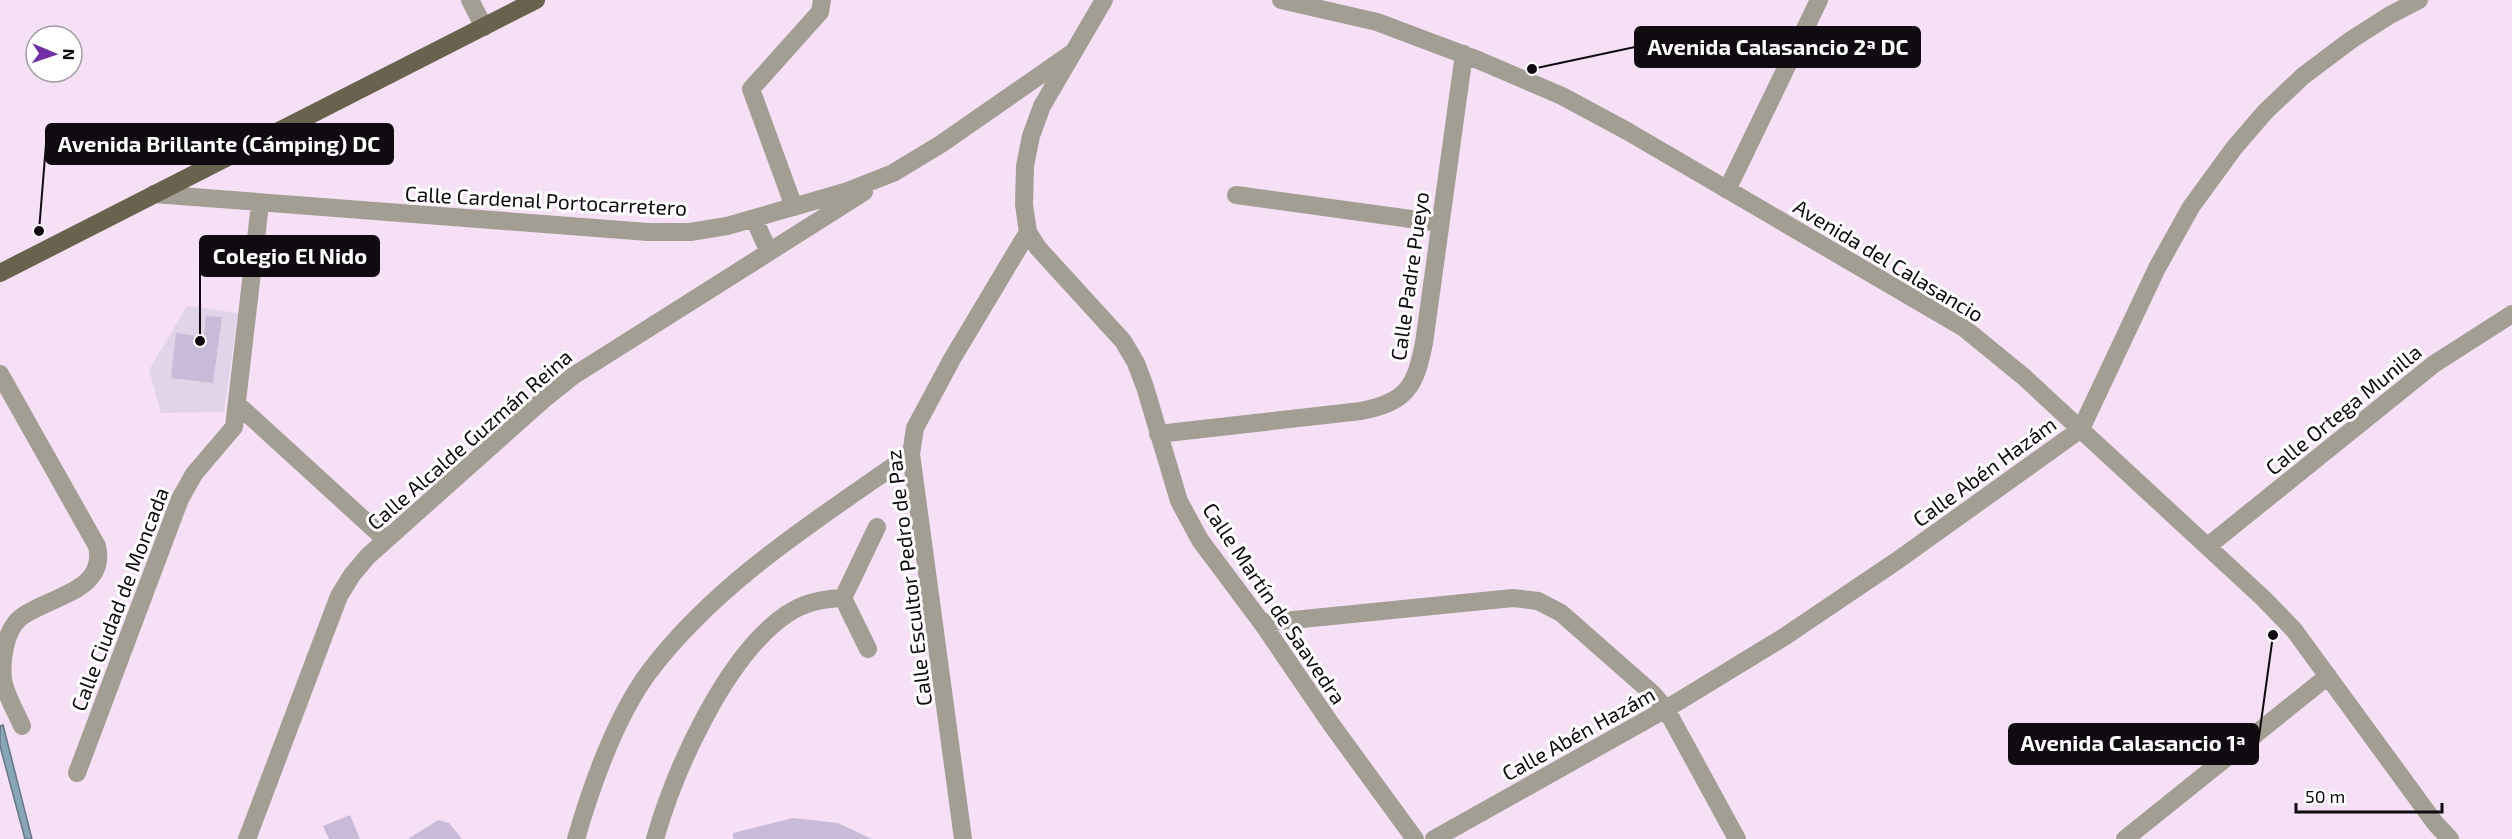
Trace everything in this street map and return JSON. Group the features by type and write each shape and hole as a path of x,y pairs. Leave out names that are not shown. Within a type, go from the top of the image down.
{"main road":[{"path":"0,273 536,0"}],"street":[{"path":"470,0 484,27"},
{"path":"794,207 751,89 820,12 822,0"},
{"path":"1028,232 1024,185 1031,136 1042,106 1104,0"},
{"name":"Avenida del Calasancio","path":"1281,0 1377,22 1464,54 1562,96 1964,328 2024,377 2081,429 2208,546 2286,622 2435,823 2450,839"},
{"path":"1727,190 1819,0"},
{"name":"Calle Abén Hazám","path":"1434,839 1666,709 1784,637 1898,560 2081,429 2157,268 2190,207 2234,148 2265,112 2303,76 2351,40 2419,0"},
{"name":"Calle Cardenal Portocarretero","path":"154,194 260,204 648,232 690,232 754,219 845,192 893,173 941,144 1072,53"},
{"name":"Calle Padre Pueyo","path":"1158,434 1361,411 1382,407 1397,400 1411,386 1418,373 1424,343 1464,54"},
{"name":"Calle Alcalde Guzmán Reina","path":"247,839 339,596 352,574 386,540 573,376 893,173"},
{"path":"1236,195 1440,223"},
{"name":"Calle Ciudad de Moncada","path":"77,773 180,499 194,474 234,427 260,204"},
{"path":"754,219 769,252"},
{"name":"Calle Martín de Saavedra","path":"1028,232 1038,248 1123,341 1139,371 1179,501 1200,540 1262,623 1331,724 1415,839"},
{"name":"Calle Escultor Pedro de Paz","path":"963,839 911,454 915,428 952,359 1028,232"},
{"name":"Calle Ortega Munilla","path":"2208,546 2434,364 2512,314"},
{"path":"0,374 97,546 100,558 94,573 82,586 20,618 11,629 5,647 3,680 22,726"},
{"path":"237,404 386,540"},
{"path":"576,839 612,736 648,674 687,627 759,562 911,454"},
{"path":"843,598 877,527"},
{"path":"843,598 868,648"},
{"path":"655,839 676,781 706,717 758,638 788,613 804,605 821,599 843,598"},
{"path":"1262,623 1513,598 1539,601 1561,613 1652,693 1666,709 1737,839"},
{"path":"2125,839 2328,676"}],"shaded area":[{"path":"187,306 238,313 224,412 161,413 149,370"}],"water":[{"path":"3,725 32,839 25,839 0,746 0,726"}],"building":[{"path":"206,316 222,317 213,383 171,378 176,333 204,337"},
{"path":"350,815 360,839 329,839 323,826"},
{"path":"793,818 838,823 872,839 733,839 733,833"},
{"path":"438,820 449,823 462,839 408,839"}],"place":[{"name":"Avenida Calasancio 2ª DC","path":"1532,69"},
{"name":"Avenida Brillante (Cámping) DC","path":"39,231"},
{"name":"Colegio El Nido","path":"200,341"},
{"name":"Avenida Calasancio 1ª","path":"2273,635"}]}
